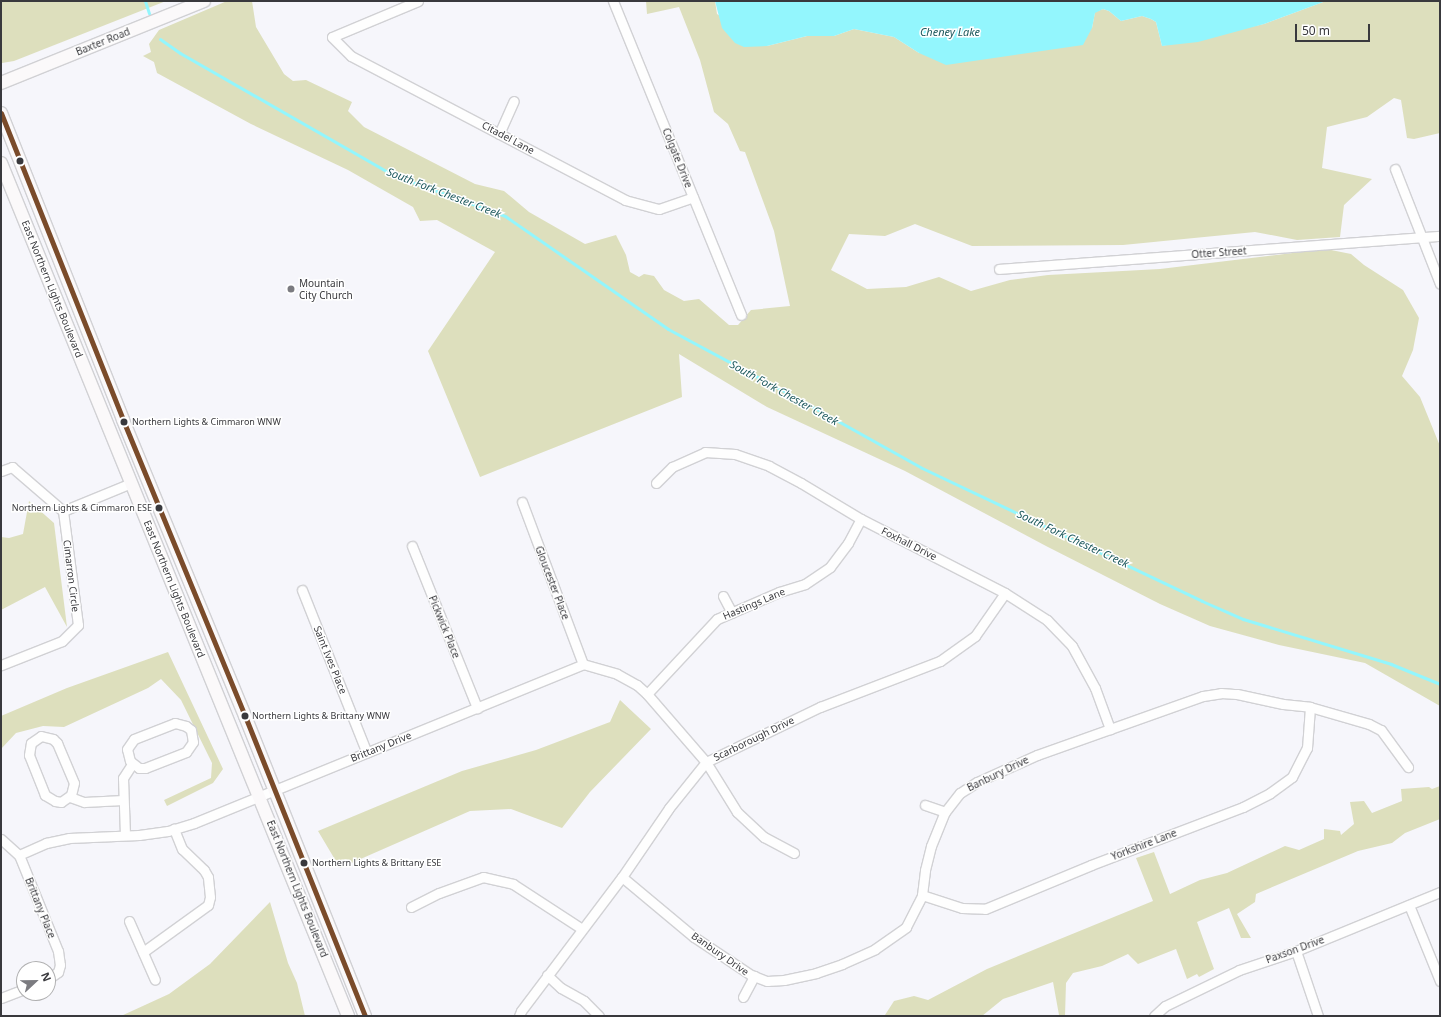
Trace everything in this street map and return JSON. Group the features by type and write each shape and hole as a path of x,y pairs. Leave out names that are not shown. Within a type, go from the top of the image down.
{"main road":[{"name":"Baxter Road","path":"1,83 204,1"},
{"name":"East Northern Lights Boulevard","path":"1,113 123,420 245,716 274,792 365,1016"},
{"name":"East Northern Lights Boulevard","path":"1,163 348,1016"}],"street":[{"name":"Citadel Lane","path":"418,1 332,37 351,56 625,200 659,209 693,197"},
{"name":"Colgate Drive","path":"614,1 741,315"},
{"path":"499,134 514,101"},
{"path":"1395,169 1440,284"},
{"name":"Otter Street","path":"999,269 1440,236"},
{"name":"Foxhall Drive","path":"656,483 672,467 705,452 735,454 782,473 861,520 1005,593 1047,620 1072,646 1095,688 1110,729"},
{"path":"1,471 12,467 63,511 131,483"},
{"name":"Gloucester Place","path":"522,502 583,664"},
{"name":"Cimarron Circle","path":"1,665 62,641 78,625 63,511"},
{"name":"Hastings Lane","path":"647,694 717,619 779,592 805,584 830,567 848,543 861,520"},
{"name":"Pickwick Place","path":"412,546 477,708"},
{"name":"Saint Ives Place","path":"302,590 367,753"},
{"name":"Scarborough Drive","path":"519,1016 547,975 622,877 669,808 706,762 820,707 940,661 975,636 1005,593"},
{"path":"723,596 732,613"},
{"path":"583,664 617,674 637,685 647,694 706,762 737,812 764,837 794,853"},
{"name":"Brittany Drive","path":"19,855 46,843 69,838 139,835 174,829 274,792 583,664"},
{"name":"Banbury Drive","path":"622,877 694,937 754,976 767,981 784,980 816,973 842,964 875,949 906,927 922,895 925,870 931,846 945,812 960,793 977,782 1037,755 1203,696 1220,692 1237,694 1283,704 1310,707 1369,724 1381,730 1408,767"},
{"name":"Yorkshire Lane","path":"922,895 962,908 984,909 1091,865 1243,807 1270,793 1292,777 1307,748 1310,707"},
{"path":"175,724 186,726 191,730 193,742 186,752 145,768 139,768 132,764 127,755 128,749 134,739 175,724"},
{"path":"70,797 74,789 74,783 57,743 47,736 36,739 31,743 29,754 45,795 55,802 61,802 70,797 84,802 124,800"},
{"path":"125,835 123,778 132,764"},
{"path":"925,805 945,812"},
{"path":"143,952 208,905 210,897 208,877 204,870 182,849 174,829"},
{"name":"Brittany Place","path":"1,839 19,855 58,951 60,965 58,972 56,973"},
{"path":"411,907 439,893 483,877 513,884 582,930"},
{"name":"Paxson Drive","path":"1154,1016 1165,1006 1239,970 1296,952 1440,892"},
{"path":"1409,905 1440,981"},
{"path":"129,921 154,980"},
{"path":"1296,952 1318,1016"},
{"path":"547,975 561,988 584,1001 599,1016"},
{"path":"743,997 754,976"},
{"path":"1,998 16,992"}],"green space":[{"path":"1,1 166,1 14,61 2,63"},
{"path":"227,1 252,1 256,27 284,74 293,81 306,80 352,102 348,111 364,127 475,184 504,191 529,212 585,244 616,235 626,255 630,272 639,277 644,274 654,276 664,290 684,301 699,299 729,325 738,325 751,310 790,306 774,231 745,152 740,151 728,124 714,112 700,60 679,7 647,14 646,1 715,1 717,14 767,46 807,36 834,36 854,29 894,37 919,53 1092,28 1095,12 1103,9 1109,11 1121,21 1142,16 1156,22 1162,46 1264,24 1326,1 1440,1 1440,133 1414,139 1407,138 1401,100 1394,98 1367,117 1327,127 1322,168 1372,179 1344,205 1340,237 1297,240 1255,232 1123,245 972,246 915,224 885,236 849,234 831,270 867,289 906,287 939,277 971,291 1010,280 1048,275 1160,269 1326,249 1351,254 1364,265 1403,290 1419,318 1413,350 1402,376 1420,397 1440,446 1440,706 1365,663 1279,645 1210,626 1160,604 1046,546 905,471 767,407 679,354 682,397 480,477 428,351 495,252 437,220 420,221 413,207 348,170 251,124 157,73 154,62 143,56 151,52 149,44 159,30"},
{"path":"29,501 54,523 67,627 45,587 1,610 1,537 9,538 23,534"},
{"path":"168,652 223,769 213,783 167,806 164,800 211,778 212,763 181,700 161,679 148,688 64,727 43,726 16,733 1,749 1,716 67,688"},
{"path":"620,700 651,729 590,792 562,828 511,809 470,811 340,868 318,831 462,771 536,750 610,722"},
{"path":"1440,786 1440,819 1405,833 1392,843 1358,851 1256,894 1255,902 1237,914 1251,938 1241,938 1229,908 1197,922 1214,969 1199,977 1197,974 1187,979 1176,949 1138,964 1128,954 1102,966 1073,973 1066,983 1065,1016 1059,1015 1053,982 1003,999 982,1016 882,1016 885,1015 894,1001 914,996 928,1000 987,969 1153,901 1136,858 1154,852 1170,894 1200,880 1227,873 1285,846 1299,850 1324,839 1324,829 1340,831 1341,835 1354,824 1350,802 1364,801 1372,813 1402,801 1401,789 1429,787 1432,789"},
{"path":"270,902 288,963 297,983 305,1016 121,1016 169,994 210,964"}],"water":[{"name":"Cheney Lake","path":"715,1 1326,1 1264,24 1198,42 1162,46 1156,22 1142,16 1121,21 1109,11 1103,9 1095,13 1092,28 1083,45 946,65 919,53 894,37 854,29 834,36 807,36 767,46 744,47 735,43 722,28"}],"waterway":[{"name":"South Fork Chester Creek","path":"145,1 149,13"},
{"name":"South Fork Chester Creek","path":"160,39 180,53 393,175 505,216 668,329 795,397 922,468 1243,619 1391,664 1440,684"}],"transit line":[{"path":"1,113 123,420 245,716 365,1016"}],"place":[{"name":"Mountain City Church","path":"291,289"},
{"name":"Northern Lights & Cimmaron WNW","path":"124,422"},
{"name":"Northern Lights & Cimmaron ESE","path":"159,508"},
{"name":"Northern Lights & Brittany WNW","path":"245,716"},
{"name":"Northern Lights & Brittany ESE","path":"304,863"}]}
